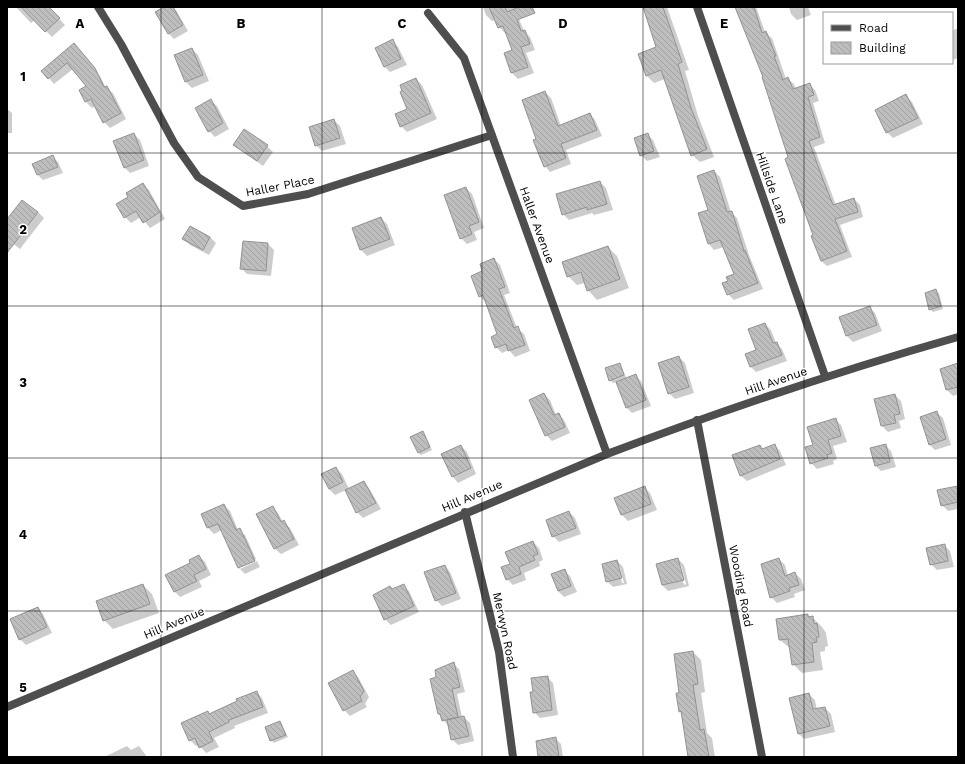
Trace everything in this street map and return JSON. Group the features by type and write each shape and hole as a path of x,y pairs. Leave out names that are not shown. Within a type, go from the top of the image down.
{"street":[{"name":"Haller Place","path":"98,7 121,44 174,143 198,177 243,206 308,194 492,135"},
{"name":"Hillside Lane","path":"697,7 825,376"},
{"name":"Haller Avenue","path":"428,13 464,58 607,454"},
{"name":"Hill Avenue","path":"7,707 465,512 607,454 697,420 825,376 958,337"},
{"name":"Wooding Road","path":"697,420 762,757"},
{"name":"Merwyn Road","path":"465,512 499,652 513,757"}],"building":[{"path":"21,7 49,7 60,18 45,32"},
{"path":"164,7 173,7 183,25 168,34 155,12"},
{"path":"489,7 505,7 507,12 519,7 532,7 535,13 517,20 521,31 525,30 530,44 521,47 528,67 511,73 504,53 512,50 503,26 498,28"},
{"path":"643,7 663,7 682,62 678,64 691,108 707,149 691,156 661,70 646,76 638,54 656,47"},
{"path":"735,7 754,7 762,33 766,31 776,56 774,56 783,80 788,77 793,89 810,83 814,95 808,97 820,137 809,141 823,180 833,205 854,198 858,212 835,219 847,251 821,261 785,159 788,157 763,77"},
{"path":"393,39 401,59 384,67 375,48"},
{"path":"74,43 95,68 104,87 107,86 121,113 103,123 91,99 85,102 79,90 86,86 67,63 48,79 41,71"},
{"path":"192,48 203,75 185,82 174,55"},
{"path":"416,78 431,113 400,127 395,114 407,109 400,92 402,91 400,85"},
{"path":"545,91 558,126 590,113 597,130 561,144 566,158 544,167 533,140 536,139 522,100"},
{"path":"906,94 918,118 886,133 875,110"},
{"path":"211,99 223,123 208,132 195,108"},
{"path":"334,119 340,138 315,146 309,127"},
{"path":"244,129 268,145 257,161 233,145"},
{"path":"134,133 144,160 124,168 113,141"},
{"path":"648,133 654,151 640,156 634,138"},
{"path":"53,155 58,167 37,175 32,164"},
{"path":"714,170 727,212 732,211 744,251 745,250 758,283 727,295 722,283 728,281 726,277 734,274 720,240 708,244 698,213 708,210 697,176"},
{"path":"600,181 607,204 587,210 587,207 562,215 556,194"},
{"path":"143,183 160,212 143,223 136,211 124,218 116,204 128,197 126,193"},
{"path":"466,187 479,222 469,226 472,234 460,239 444,195"},
{"path":"22,200 38,212 7,253 7,219"},
{"path":"381,217 390,239 360,250 352,228"},
{"path":"190,226 210,237 203,250 182,239"},
{"path":"243,241 268,243 266,271 240,269"},
{"path":"608,246 620,279 587,291 581,272 567,277 562,262"},
{"path":"494,258 505,287 499,289 514,328 518,326 525,345 508,351 506,344 495,348 491,337 497,334 483,295 479,297 471,276 482,271 480,264"},
{"path":"936,289 941,306 929,310 925,293"},
{"path":"870,306 877,325 846,336 839,317"},
{"path":"765,323 773,343 777,342 782,355 750,367 745,354 756,350 748,329"},
{"path":"679,356 689,387 668,394 658,363"},
{"path":"620,363 624,375 609,381 605,368"},
{"path":"958,363 958,387 946,390 940,369"},
{"path":"636,374 646,400 626,408 616,382"},
{"path":"544,393 554,415 559,413 565,427 545,436 529,400"},
{"path":"895,394 900,414 894,415 896,423 881,426 874,399"},
{"path":"937,411 946,439 929,445 920,417"},
{"path":"836,418 841,436 828,440 832,453 827,455 828,458 810,464 805,447 813,445 807,427"},
{"path":"423,431 430,447 418,453 410,437"},
{"path":"775,444 780,459 740,476 732,455 760,445 762,449"},
{"path":"886,444 890,462 875,466 870,448"},
{"path":"461,445 471,468 452,477 441,454"},
{"path":"336,467 343,482 329,489 321,474"},
{"path":"364,481 376,503 356,513 345,490"},
{"path":"645,486 651,504 621,515 614,498"},
{"path":"958,486 958,502 941,506 937,490"},
{"path":"224,504 236,530 240,528 255,561 238,568 218,524 207,528 201,514"},
{"path":"273,506 281,522 284,520 294,539 274,549 256,514"},
{"path":"569,511 576,528 552,537 546,520"},
{"path":"533,541 538,554 533,556 535,560 519,567 521,574 506,580 501,567 510,564 505,552"},
{"path":"945,544 948,561 930,565 926,548"},
{"path":"199,555 206,569 194,575 197,581 174,592 165,575 190,563 189,560"},
{"path":"678,558 684,580 662,585 656,564"},
{"path":"779,558 785,576 795,572 799,585 789,588 790,591 770,598 761,564"},
{"path":"617,560 622,578 606,582 602,564"},
{"path":"445,565 456,593 435,601 424,572"},
{"path":"565,569 571,586 558,591 551,574"},
{"path":"143,584 150,604 103,621 96,601"},
{"path":"404,584 414,606 384,620 373,595 390,586 392,589"},
{"path":"38,607 47,627 19,640 10,619"},
{"path":"808,614 808,617 813,616 814,624 817,623 819,637 816,638 817,642 812,643 814,662 792,665 788,639 779,640 776,619"},
{"path":"693,651 698,684 693,685 700,730 704,729 709,757 688,757 681,711 679,712 676,693 679,693 674,654"},
{"path":"454,662 460,687 452,689 458,717 442,721 440,714 438,714 430,679 436,677 435,670"},
{"path":"353,670 364,691 360,697 362,701 343,711 328,683"},
{"path":"548,676 552,710 533,713 530,692 533,692 531,678"},
{"path":"257,691 263,707 229,720 229,722 209,732 213,741 199,748 195,738 189,741 181,723 208,711 209,714 237,701 236,699"},
{"path":"809,693 813,709 825,707 830,726 798,734 789,698"},
{"path":"464,716 469,736 451,740 447,720"},
{"path":"280,721 286,735 270,741 265,727"},
{"path":"556,737 559,757 538,757 536,741"}]}
